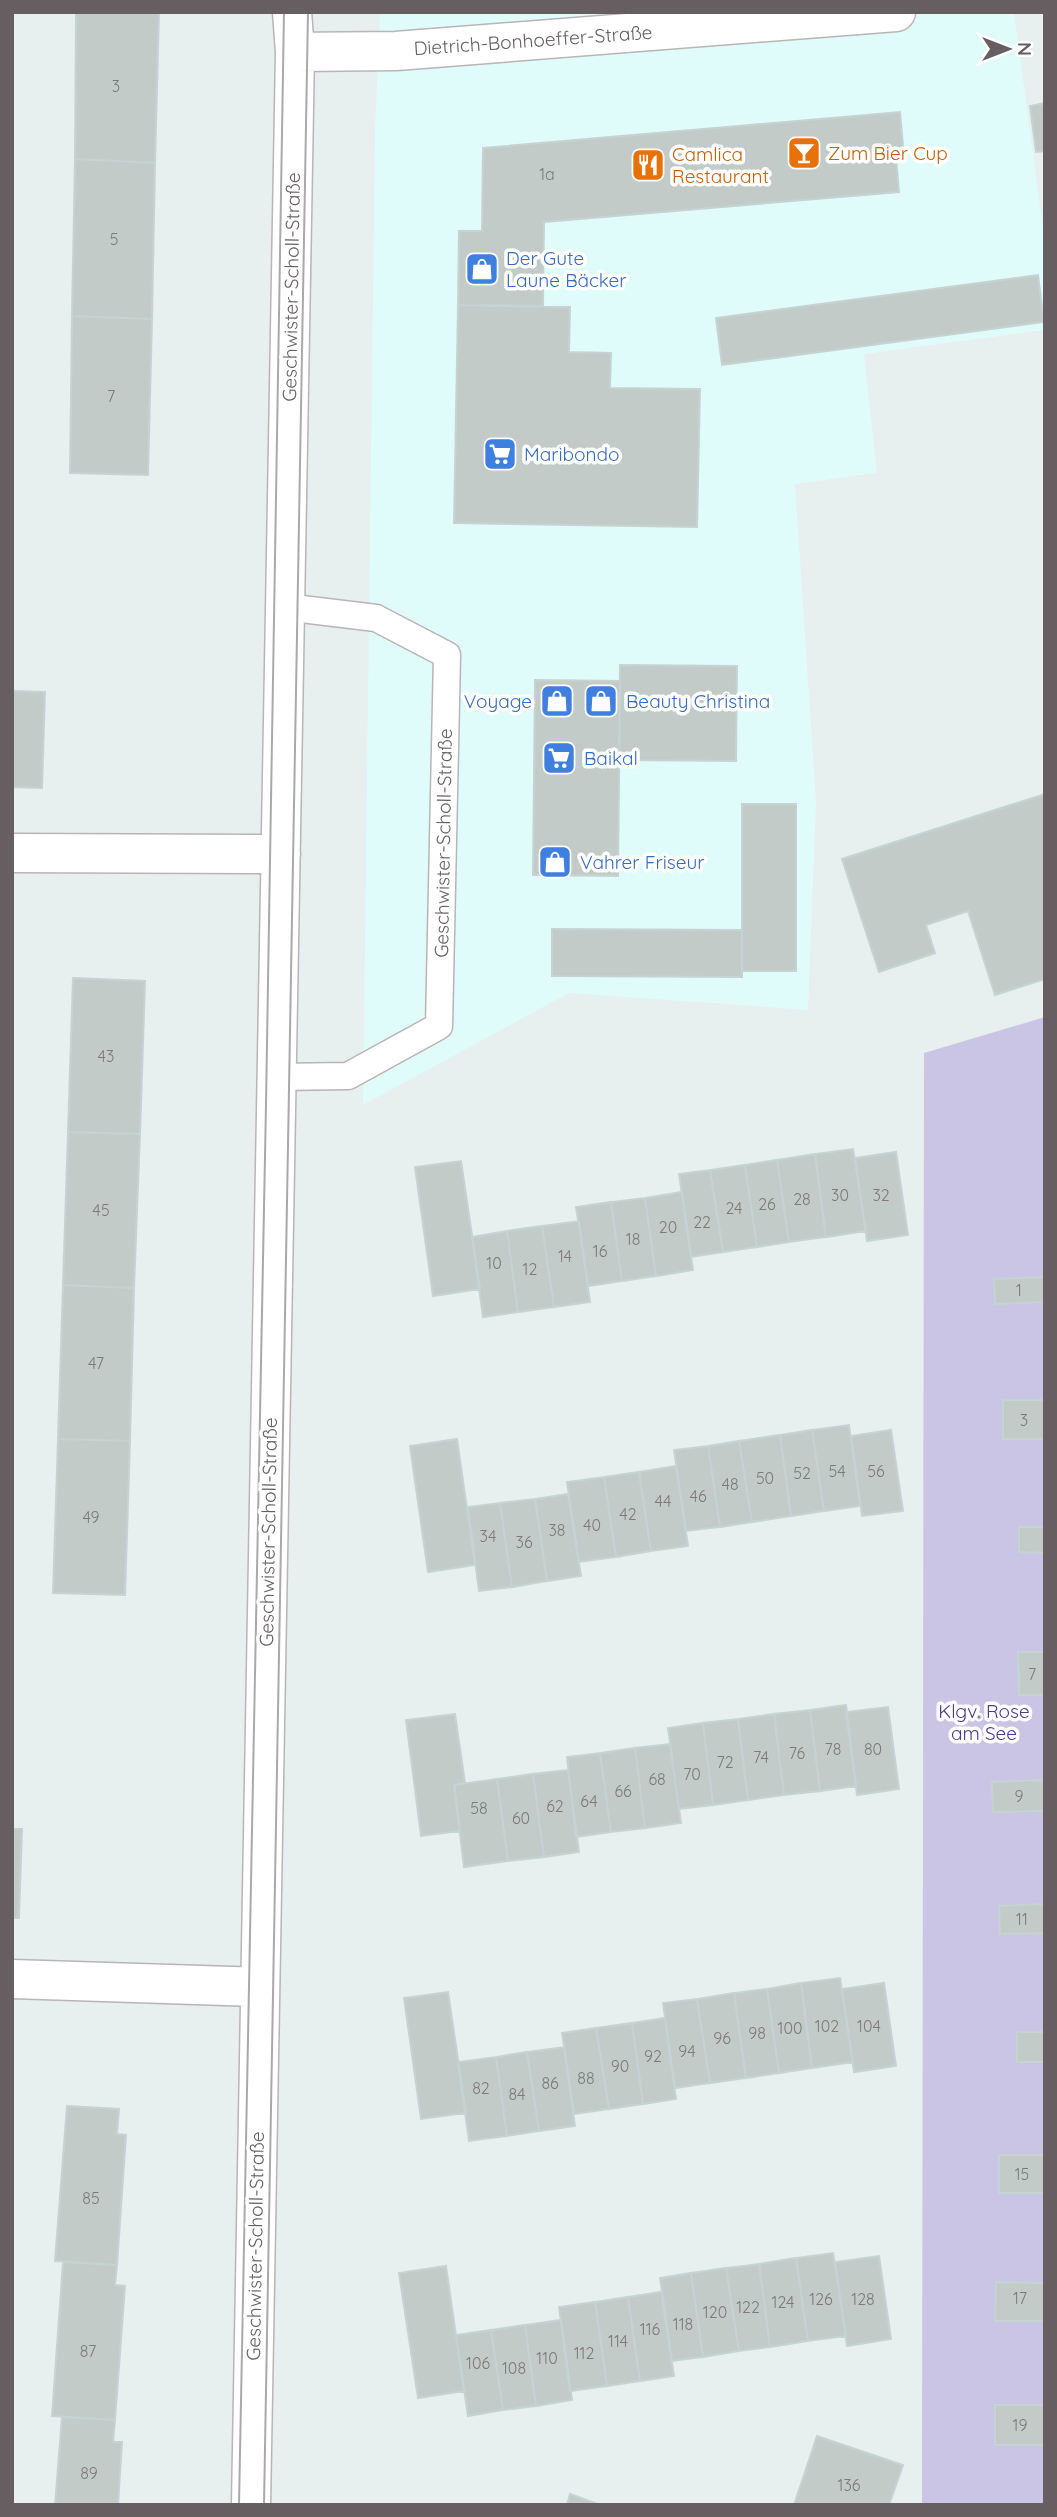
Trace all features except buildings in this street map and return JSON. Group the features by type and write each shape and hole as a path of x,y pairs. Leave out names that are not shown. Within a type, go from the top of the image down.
{"street":[{"name":"Geschwister-Scholl-Straße","path":"251,2505 295,52 292,12"},
{"name":"Geschwister-Scholl-Straße","path":"295,52 303,12"},
{"name":"Dietrich-Bonhoeffer-Straße","path":"295,52 396,51 709,19 896,12"},
{"path":"12,853 281,854"},
{"path":"12,1979 260,1987"}],"lane":[{"name":"Geschwister-Scholl-Straße","path":"276,1077 348,1076 439,1026 447,655 376,618 285,607"}],"shaded area":[{"path":"380,12 737,12 738,31 937,12 1014,12 1045,244 1045,330 864,354 877,473 795,484 816,802 808,1010 569,993 363,1105 375,132"}],"green space":[{"name":"Klgv. Rose am See","path":"1045,1017 1045,2505 922,2505 924,1053"}],"tram line":[{"path":"239,2505 284,12"},
{"path":"264,2505 308,12"}],"place":[{"name":"Zum Bier Cup","path":"804,153"},
{"name":"Camlica Restaurant","path":"648,165"},
{"name":"Der Gute Laune Bäcker","path":"482,269"},
{"name":"Maribondo","path":"500,454"},
{"name":"Voyage","path":"557,701"},
{"name":"Beauty Christina","path":"601,701"},
{"name":"Baikal","path":"559,758"},
{"name":"Vahrer Friseur","path":"555,862"}]}
